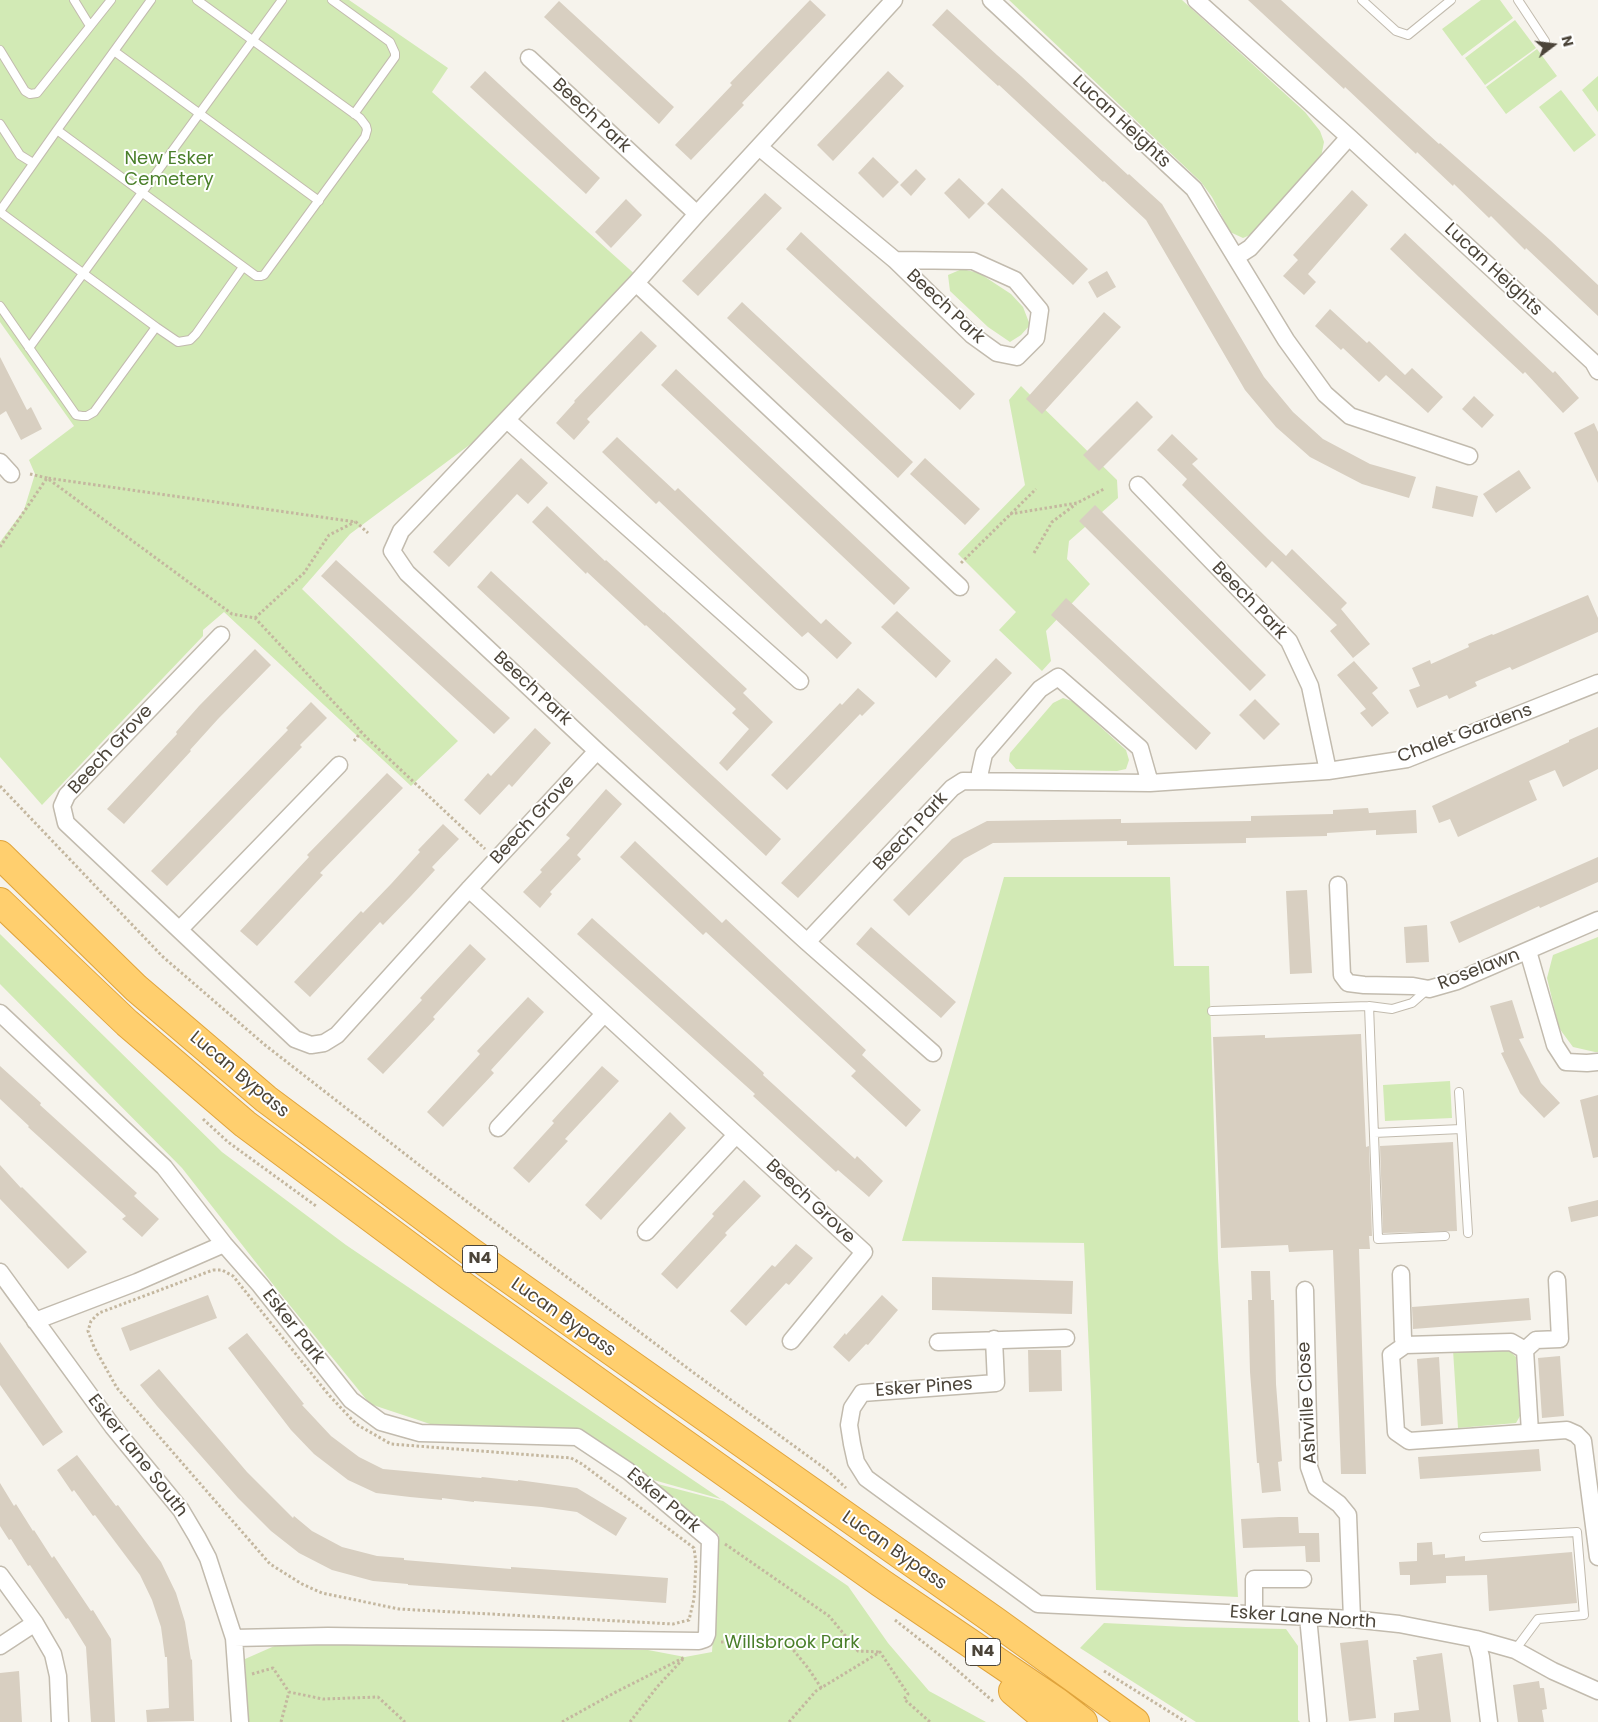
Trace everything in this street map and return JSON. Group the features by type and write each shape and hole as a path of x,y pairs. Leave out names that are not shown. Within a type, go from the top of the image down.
{"highway":[{"name":"Lucan Bypass","path":"0,854 136,988 266,1099 471,1252 995,1621 1135,1722"},
{"name":"Lucan Bypass","path":"0,902 127,1023 245,1124 456,1280 881,1583 1084,1722"},
{"path":"881,1583 1050,1722"},
{"path":"995,1621 1158,1722"}],"street":[{"name":"Beech Park","path":"894,0 636,283 508,420 401,530 392,551 407,573 598,751 807,942 933,1053"},
{"name":"Lucan Heights","path":"991,0 1194,189 1286,340 1325,394 1350,416 1469,456"},
{"name":"Lucan Heights","path":"1196,0 1349,137 1596,364"},
{"name":"Beech Park","path":"529,58 697,214"},
{"path":"1236,257 1250,248 1349,137"},
{"name":"Beech Park","path":"759,147 895,260 972,335 997,353 1017,357 1036,338 1040,310 1015,280 973,261 895,260"},
{"path":"636,283 960,587"},
{"path":"508,420 800,681"},
{"path":"0,462 11,474"},
{"name":"Beech Park","path":"807,942 952,788 964,781 1150,782 1328,771 1310,686 1289,641 1138,485"},
{"name":"Beech Grove","path":"221,636 67,795 62,806 66,823 295,1039 311,1045 324,1043 337,1035 469,889 598,751"},
{"path":"980,780 984,754 1040,689 1058,677 1140,748 1150,782"},
{"name":"Chalet Gardens","path":"1328,771 1408,759 1598,682"},
{"path":"180,929 339,765"},
{"path":"1338,884 1342,975 1348,983 1413,986 1429,989"},
{"name":"Beech Grove","path":"469,889 864,1252 791,1341"},
{"name":"Roselawn","path":"1429,989 1457,981 1598,920"},
{"name":"Roselawn","path":"1528,951 1555,1044 1566,1062 1598,1062"},
{"name":"Esker Park","path":"0,1013 164,1167 224,1244 260,1285 352,1400 381,1422 420,1433 577,1438 628,1471 710,1540 707,1634 705,1639 700,1641 328,1636 234,1638"},
{"path":"498,1128 604,1014"},
{"path":"646,1232 736,1135"},
{"path":"35,1321 137,1282 224,1244"},
{"name":"Esker Lane South","path":"0,1272 113,1427 181,1510 208,1558 234,1638 240,1722"},
{"path":"1401,1274 1403,1339 1405,1345"},
{"path":"1525,1350 1536,1340 1560,1339 1557,1280"},
{"name":"Ashville Close","path":"1305,1290 1309,1467 1316,1486 1339,1504 1348,1515 1352,1619"},
{"path":"938,1342 1066,1338"},
{"name":"Esker Pines","path":"994,1339 996,1383 862,1393 852,1408 849,1425 856,1462 866,1478 1004,1579"},
{"path":"1525,1350 1511,1342 1405,1345 1391,1355 1396,1432 1409,1441 1567,1430 1576,1434 1583,1442 1598,1557"},
{"path":"1525,1350 1530,1432"},
{"path":"0,1575 35,1623 53,1654 58,1676 60,1722"},
{"name":"Esker Lane North","path":"1004,1579 1038,1604 1352,1619 1399,1624 1476,1639 1515,1650 1553,1671 1597,1686"},
{"path":"1254,1614 1254,1580 1302,1579"},
{"path":"1308,1617 1318,1720"},
{"path":"0,1646 35,1623"},
{"path":"1476,1639 1481,1657 1489,1722"}],"lane":[{"path":"74,0 90,26"},
{"path":"0,50 25,91 30,94 36,93 111,0"},
{"path":"151,0 0,212 178,342 190,340 196,334 243,267"},
{"path":"57,130 243,267 256,276 264,276 365,137 367,130 366,126 354,114 197,0"},
{"path":"29,348 282,0"},
{"path":"332,0 390,42 395,52 395,57 354,114"},
{"path":"1362,0 1396,31 1408,34 1451,0"},
{"path":"1518,0 1545,41"},
{"path":"114,51 319,201"},
{"path":"0,124 20,155 34,164"},
{"path":"0,306 76,415 87,416 94,412 156,327"},
{"path":"1212,1011 1369,1006 1392,1009 1412,1003 1429,989"},
{"path":"1369,1006 1378,1239 1445,1236"},
{"path":"1459,1092 1468,1233"},
{"path":"1374,1133 1461,1129"},
{"path":"1484,1537 1577,1532 1584,1614 1538,1619 1515,1650"}],"path":[{"path":"30,474 356,522 368,533"},
{"path":"0,547 47,478"},
{"path":"47,478 232,614 255,618 362,732 485,849"},
{"path":"961,564 1036,489"},
{"path":"1034,553 1052,522 1076,503 1104,489"},
{"path":"1010,514 1076,503"},
{"path":"255,618 304,573 329,535 356,522"},
{"path":"354,741 362,732"},
{"path":"0,786 162,956 265,1045 441,1182 694,1373 827,1470 848,1489"},
{"path":"212,1270 222,1270 233,1276 328,1394 356,1424 391,1444 572,1458 650,1514 694,1548 696,1563 694,1599 689,1620 673,1624 399,1609 322,1594 270,1564 117,1388 88,1332 91,1321 100,1313 212,1270"},
{"path":"720,1540 829,1616 858,1650 880,1652"},
{"path":"721,1642 764,1640 790,1646 822,1689"},
{"path":"790,1722 816,1691 880,1652"},
{"path":"880,1652 908,1694 904,1699 930,1722"},
{"path":"562,1722 685,1657 630,1722"},
{"path":"252,1674 273,1668 288,1692 323,1699 378,1697 404,1722"},
{"path":"1099,1668 1186,1722"},
{"path":"280,1722 288,1692"}],"green space":[{"name":"New Esker Cemetery","path":"0,0 349,0 448,68 432,92 638,277 511,414 350,534 302,589 458,741 411,786 224,612 203,630 203,636 42,805 0,757 0,542 24,510 35,474 29,460 74,426 0,322"},
{"path":"1009,0 1182,0 1305,112 1320,131 1324,142 1321,157 1255,233 1243,238 1230,232 1212,197 1201,182"},
{"path":"1481,0 1500,0 1513,18 1462,56 1442,29"},
{"path":"1515,20 1536,48 1485,85 1465,58"},
{"path":"1537,49 1557,76 1506,114 1486,87"},
{"path":"1598,76 1598,112 1582,90"},
{"path":"1561,90 1596,135 1574,152 1539,107"},
{"path":"962,269 979,273 1011,294 1023,307 1030,325 1021,335 1010,342 988,327 950,291 948,275"},
{"path":"1021,386 1117,480 1118,498 1069,541 1067,559 1090,584 1046,631 1051,661 1042,671 999,630 1016,612 958,554 1025,485 1009,400"},
{"path":"1063,698 1072,701 1126,750 1129,760 1126,769 1117,771 1016,769 1009,761 1010,753 1053,703"},
{"path":"1004,877 1170,877 1174,966 1209,966 1218,1258 1238,1597 1096,1590 1091,1396 1084,1243 902,1241"},
{"path":"0,934 222,1152 346,1245 721,1499 650,1479 578,1434 430,1424 370,1404 182,1168 0,984"},
{"path":"1598,937 1598,1052 1595,1052 1573,1047 1559,1028 1547,978 1553,955"},
{"path":"1450,1081 1452,1118 1385,1121 1383,1085"},
{"path":"1506,1347 1516,1357 1520,1416 1516,1423 1458,1428 1453,1350"},
{"name":"Willsbrook Park","path":"650,1482 723,1501 848,1586 888,1643 929,1691 986,1722 247,1722 245,1659 279,1644 377,1644 648,1650 685,1657 712,1652 719,1535"},
{"path":"1104,1623 1286,1629 1298,1646 1298,1720 1300,1722 1196,1722 1080,1648"}],"building":[{"path":"810,0 826,15 742,103 744,105 691,160 675,145 732,85 730,83"},
{"path":"1248,0 1281,0 1439,144 1550,240 1598,285 1598,316 1526,248 1525,250 1491,216 1489,218 1454,184 1453,186 1417,152 1416,154"},
{"path":"559,1 674,107 659,124 544,17"},
{"path":"947,9 1162,204 1264,377 1293,412 1323,439 1370,464 1416,477 1409,498 1362,484 1310,457 1276,427 1245,390 1146,220 932,25"},
{"path":"485,71 600,178 586,194 470,87"},
{"path":"888,71 904,86 833,161 817,145"},
{"path":"873,157 899,182 883,198 858,173"},
{"path":"916,169 926,179 911,196 900,185"},
{"path":"959,178 985,203 969,219 944,193"},
{"path":"1002,188 1088,269 1073,285 987,204"},
{"path":"1352,190 1368,205 1308,274 1316,282 1304,295 1283,276 1298,260 1293,255"},
{"path":"765,193 782,208 698,296 682,281"},
{"path":"626,199 642,215 611,248 595,232"},
{"path":"801,232 975,394 960,410 786,249"},
{"path":"1405,233 1553,373 1555,371 1579,398 1563,413 1525,372 1523,374 1419,277 1390,249"},
{"path":"1107,271 1116,287 1097,298 1088,282"},
{"path":"742,302 913,462 898,478 727,318"},
{"path":"1330,309 1367,343 1369,341 1405,375 1412,368 1443,397 1428,413 1386,375 1379,382 1343,348 1341,350 1315,326"},
{"path":"1104,312 1121,327 1042,414 1026,399"},
{"path":"641,331 657,346 587,419 590,422 574,440 556,423 574,401"},
{"path":"0,357 27,410 31,407 42,429 21,440 6,411 0,415"},
{"path":"676,369 910,588 894,605 661,385"},
{"path":"1474,396 1494,415 1482,428 1462,409"},
{"path":"1137,401 1153,417 1099,471 1083,455"},
{"path":"1594,423 1598,432 1598,483 1574,433"},
{"path":"1172,434 1198,459 1192,464 1268,539 1286,556 1292,549 1347,603 1341,609 1370,644 1353,658 1330,631 1337,625 1272,561 1266,568 1182,485 1187,479 1157,450"},
{"path":"617,437 675,491 678,488 821,624 826,619 852,643 837,659 808,632 802,637 659,501 656,504 602,452"},
{"path":"521,458 548,483 528,504 517,494 449,567 433,552"},
{"path":"925,458 980,509 965,525 910,474"},
{"path":"1519,470 1531,488 1496,513 1483,494"},
{"path":"1436,486 1478,496 1473,517 1432,508"},
{"path":"1095,505 1266,675 1250,691 1079,521"},
{"path":"547,506 747,689 743,693 773,722 727,771 719,763 749,729 732,713 736,709 587,572 586,574 532,522"},
{"path":"336,560 510,718 494,734 321,576"},
{"path":"491,571 781,839 766,856 477,587"},
{"path":"1588,595 1598,618 1598,632 1512,670 1510,667 1475,682 1477,686 1449,699 1447,695 1417,708 1409,690 1420,686 1412,668 1430,660 1431,664 1469,647 1468,644"},
{"path":"1066,598 1211,733 1196,750 1051,615"},
{"path":"897,611 951,661 936,678 881,627"},
{"path":"255,649 271,665 218,719 124,824 107,809 177,734 176,732 199,706"},
{"path":"996,658 1012,673 798,898 781,883"},
{"path":"1354,661 1378,688 1372,693 1389,713 1372,727 1360,713 1366,709 1337,675"},
{"path":"858,688 875,703 862,716 860,714 787,790 771,775 840,703 842,705"},
{"path":"1255,699 1280,724 1264,740 1239,715"},
{"path":"311,702 327,718 300,745 302,747 167,886 151,871 288,730 286,728"},
{"path":"1598,727 1598,769 1563,787 1555,770 1529,781 1537,800 1458,837 1450,819 1439,823 1432,806"},
{"path":"535,728 551,743 512,787 509,784 480,815 464,800 488,773 491,776"},
{"path":"387,773 403,788 320,873 323,875 257,946 240,931 309,857 307,855"},
{"path":"606,789 622,804 577,855 581,859 550,892 552,894 540,908 523,892 542,872 540,870 570,838 566,835"},
{"path":"1368,808 1369,813 1416,810 1417,833 1376,835 1376,830 1327,833 1327,836 1246,838 1246,843 1127,845 1127,841 993,843 964,859 909,916 893,900 952,839 987,821 1121,819 1121,823 1251,821 1251,816 1333,814 1333,810"},
{"path":"443,824 459,839 432,867 435,870 411,896 383,925 380,922 310,997 294,982 361,911 363,913 391,884 420,852 418,850"},
{"path":"635,841 722,923 726,919 866,1050 862,1055 921,1110 906,1127 851,1076 856,1071 706,932 703,935 620,857"},
{"path":"1598,857 1598,882 1540,908 1539,906 1459,943 1450,922"},
{"path":"1307,890 1312,973 1290,974 1286,891"},
{"path":"592,918 751,1061 764,1073 763,1075 855,1159 857,1156 883,1181 869,1197 838,1170 836,1172 753,1096 755,1094 577,934"},
{"path":"1427,925 1429,962 1406,963 1404,927"},
{"path":"871,927 956,1002 941,1018 856,944"},
{"path":"470,944 486,959 433,1017 435,1019 383,1074 367,1059 422,1000 420,998"},
{"path":"528,997 544,1012 491,1070 494,1073 443,1127 427,1112 480,1054 477,1051"},
{"path":"1512,1000 1524,1038 1519,1039 1541,1083 1560,1103 1544,1118 1520,1093 1501,1053 1504,1052 1490,1006"},
{"path":"1361,1034 1366,1147 1369,1146 1372,1236 1369,1236 1370,1249 1359,1249 1366,1474 1341,1474 1333,1250 1289,1252 1288,1245 1221,1248 1213,1037 1265,1035 1265,1038"},
{"path":"0,1066 137,1193 134,1196 159,1219 142,1237 122,1219 126,1216 0,1099"},
{"path":"602,1066 619,1081 565,1139 568,1141 529,1183 513,1168 554,1123 552,1121"},
{"path":"1598,1095 1598,1157 1593,1158 1580,1100"},
{"path":"670,1112 686,1128 601,1220 585,1205"},
{"path":"1453,1142 1457,1231 1383,1233 1380,1146"},
{"path":"0,1165 87,1252 68,1269 0,1199"},
{"path":"744,1180 761,1196 725,1233 727,1235 677,1289 661,1274"},
{"path":"1598,1200 1598,1216 1571,1222 1568,1207"},
{"path":"796,1244 813,1258 789,1285 786,1283 746,1326 730,1311 772,1265 775,1267"},
{"path":"1251,1271 1270,1271 1271,1300 1274,1300 1276,1384 1282,1461 1278,1462 1281,1491 1262,1493 1259,1463 1257,1463 1250,1372 1248,1300 1252,1300"},
{"path":"932,1277 1073,1281 1072,1314 932,1310"},
{"path":"208,1295 217,1318 130,1351 121,1328"},
{"path":"882,1295 898,1310 868,1345 866,1344 849,1362 833,1347"},
{"path":"1529,1298 1531,1320 1413,1329 1412,1307"},
{"path":"247,1333 304,1404 302,1405 331,1436 359,1457 383,1469 518,1480 577,1488 627,1518 616,1536 577,1512 542,1507 376,1493 348,1480 314,1454 291,1430 228,1348"},
{"path":"0,1342 63,1432 43,1446 0,1385"},
{"path":"1028,1350 1061,1350 1062,1391 1029,1392"},
{"path":"1560,1356 1564,1416 1542,1418 1538,1358"},
{"path":"1439,1357 1443,1424 1421,1426 1417,1359"},
{"path":"159,1369 247,1472 293,1518 294,1516 312,1531 342,1547 377,1556 404,1558 404,1560 511,1569 511,1567 668,1578 666,1603 408,1585 373,1581 332,1570 299,1553 271,1531 238,1498 157,1406 140,1385"},
{"path":"1539,1449 1541,1471 1420,1479 1418,1457"},
{"path":"77,1455 161,1562 176,1593 185,1622 192,1659 194,1721 147,1722 146,1710 169,1708 167,1657 165,1657 161,1627 152,1600 140,1575 95,1515 93,1516 74,1490 72,1492 57,1470"},
{"path":"0,1483 14,1506 16,1504 52,1558 54,1556 91,1611 93,1610 111,1639 115,1722 91,1722 86,1647 68,1618 66,1619 30,1565 28,1566 11,1539 9,1540 0,1526"},
{"path":"1298,1517 1299,1533 1319,1533 1320,1562 1306,1562 1305,1546 1243,1548 1241,1519"},
{"path":"1432,1542 1433,1555 1445,1554 1445,1558 1465,1556 1465,1561 1572,1552 1577,1603 1489,1611 1487,1575 1446,1576 1446,1583 1410,1585 1410,1575 1400,1575 1399,1562 1417,1561 1417,1543"},
{"path":"1368,1640 1376,1718 1349,1721 1340,1643"},
{"path":"1442,1653 1451,1722 1394,1722 1394,1713 1419,1710 1413,1660 1417,1660 1416,1657"},
{"path":"19,1671 22,1722 0,1722 0,1673"},
{"path":"1539,1681 1540,1688 1544,1688 1547,1709 1542,1710 1544,1722 1518,1722 1513,1685"}]}
